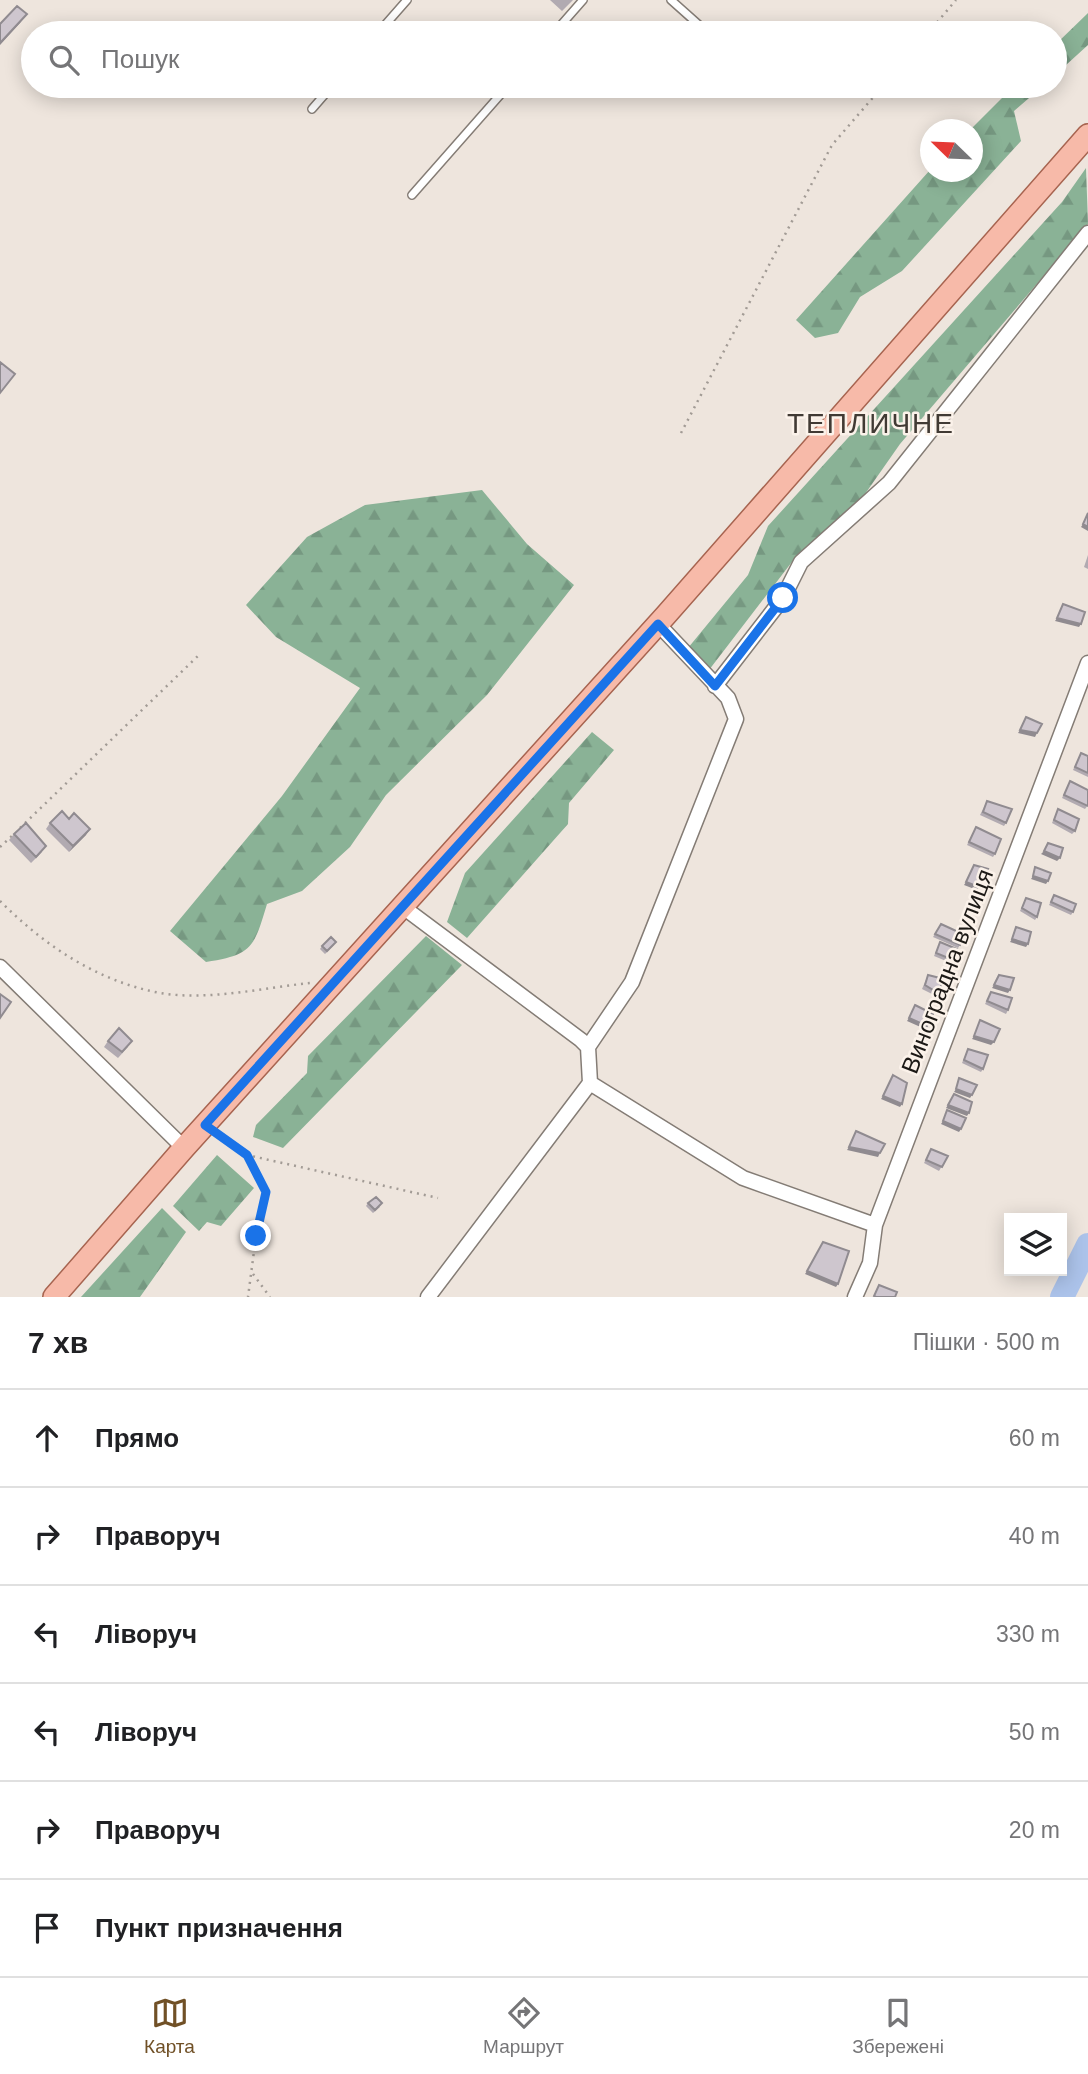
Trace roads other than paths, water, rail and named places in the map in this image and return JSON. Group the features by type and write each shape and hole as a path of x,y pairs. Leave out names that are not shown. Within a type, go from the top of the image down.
{"main road":[{"path":"54,1297 184,1148 658,624 1088,135"}],"street":[{"path":"715,686 783,598 801,562 889,483 1088,233"},
{"path":"428,1297 590,1083 588,1047 632,982 736,719 728,698 658,624"},
{"name":"Виноградна вулиця","path":"855,1297 870,1263 875,1224 1088,663"},
{"path":"403,907 588,1047"},
{"path":"0,967 184,1148"},
{"path":"590,1083 743,1178 875,1224"}],"lane":[{"path":"389,21 407,0"},
{"path":"565,21 583,0"},
{"path":"671,0 695,21"},
{"path":"312,108 321,98"},
{"path":"412,195 497,98"}],"waterway":[{"path":"1062,1297 1088,1245"}],"district":[{"name":"ТЕПЛИЧНЕ","path":"871,423"}]}
